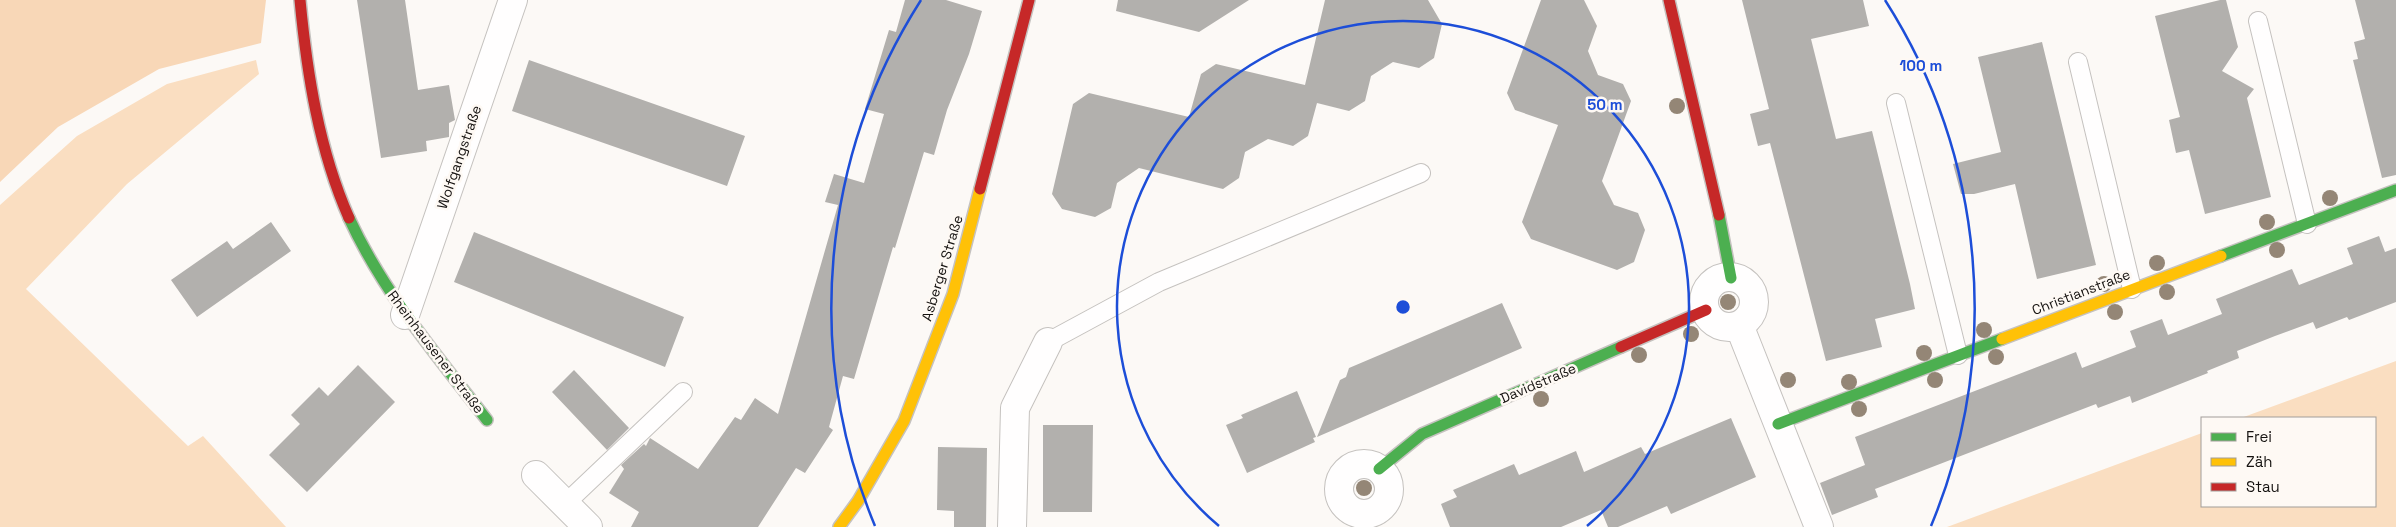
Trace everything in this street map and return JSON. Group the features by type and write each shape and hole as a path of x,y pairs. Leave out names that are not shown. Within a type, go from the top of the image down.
{"street":[{"name":"Rheinhausener Straße","path":"300,0 303,44 314,106 336,189 370,258 405,314 487,420"},
{"name":"Wolfgangstraße","path":"405,314 513,0"},
{"name":"Asberger Straße","path":"839,527 858,500 904,421 953,294 1030,0"},
{"path":"1668,0 1728,254 1731,278"},
{"name":"Christianstraße","path":"1778,424 2396,190"},
{"path":"1723,278 1731,278 1747,286 1753,298 1752,311 1745,322 1726,327 1719,325 1709,316 1706,310 1705,297 1711,285 1723,278"},
{"name":"Davidstraße","path":"1353,519 1380,508 1384,503 1389,485 1379,469 1422,434 1706,310"},
{"path":"1739,325 1778,424 1810,524"},
{"path":"1012,527 1015,408 1048,342"},
{"path":"536,475 588,527"}],"lane":[{"path":"2258,21 2307,224"},
{"path":"2078,62 2132,289"},
{"path":"1896,103 1958,355"},
{"path":"1048,342 1159,282 1422,173"},
{"path":"565,504 683,392"}],"shaded area":[{"path":"0,0 266,0 261,43 159,69 58,127 0,182"},
{"path":"256,60 259,74 127,184 26,289 188,446 203,436 286,527 0,527 0,205 77,136 167,84"},
{"path":"2396,361 2396,527 1947,527 2201,433 2201,507 2376,507 2376,417 2244,417"}],"building":[{"path":"357,0 405,0 418,90 449,85 455,120 449,123 449,137 426,141 427,151 381,158"},
{"path":"905,0 946,0 982,11 969,54 947,110 934,155 924,152 895,248 893,247 854,379 843,376 829,427 833,430 805,473 796,468 758,527 631,527 639,512 609,493 624,469 621,465 644,444 646,446 650,438 698,469 735,417 741,420 755,398 778,414 838,205 825,202 834,174 864,183 884,114 865,109 889,30 896,32"},
{"path":"1118,0 1249,0 1199,32 1116,11"},
{"path":"1325,0 1428,0 1442,24 1434,58 1419,68 1393,62 1371,76 1365,101 1349,111 1317,103 1308,136 1293,146 1268,139 1245,152 1239,178 1223,189 1139,168 1117,183 1111,208 1095,217 1062,209 1052,194 1073,104 1089,93 1189,117 1201,74 1216,64 1305,85"},
{"path":"1541,0 1584,0 1597,26 1588,51 1598,75 1623,84 1631,101 1602,181 1614,205 1638,213 1645,230 1634,262 1617,270 1531,239 1522,222 1558,125 1515,110 1507,93"},
{"path":"1742,0 1863,0 1869,26 1811,39 1836,139 1872,131 1910,284 1915,309 1875,319 1882,347 1826,361 1770,143 1758,146 1750,114 1769,109"},
{"path":"2226,0 2238,47 2222,71 2254,89 2247,98 2271,197 2205,214 2189,150 2176,153 2169,120 2180,117 2155,16"},
{"path":"2355,0 2396,0 2396,175 2382,178 2353,60 2358,59 2354,42 2365,39"},
{"path":"2042,42 2096,265 2037,279 2015,184 1974,194 1961,194 1953,164 2001,152 1978,57"},
{"path":"529,60 745,136 727,186 512,111"},
{"path":"271,222 291,251 197,317 171,280 227,241 233,249"},
{"path":"474,232 684,317 665,367 454,282"},
{"path":"2379,236 2385,252 2396,248 2396,302 2349,320 2347,317 2316,329 2313,322 2275,336 2237,351 2239,358 2207,371 2208,373 2132,403 2130,396 2098,408 2096,404 1875,489 1878,497 1832,515 1820,483 1865,465 1855,437 2076,352 2082,368 2136,347 2130,331 2162,319 2168,335 2222,314 2216,299 2292,269 2299,285 2353,264 2347,248"},
{"path":"1502,303 1522,348 1317,437 1340,380 1346,377 1349,368"},
{"path":"358,365 395,402 307,492 269,455 300,424 291,415 319,387 328,396"},
{"path":"574,370 629,428 607,450 552,392"},
{"path":"1297,391 1316,437 1313,438 1315,442 1247,473 1226,425 1243,418 1241,415"},
{"path":"1731,418 1756,477 1671,514 1667,506 1618,527 1608,527 1601,510 1561,527 1450,527 1441,504 1457,497 1453,490 1514,464 1519,475 1576,451 1584,472 1641,447 1645,454"},
{"path":"1043,425 1093,425 1092,512 1043,512"},
{"path":"938,447 987,448 986,527 954,527 954,511 937,510"}],"traffic: fast":[{"path":"2221,256 2396,190"},
{"path":"1719,215 1731,278"},
{"path":"349,218 394,298 487,420"},
{"path":"1778,424 2002,339"},
{"path":"1379,469 1422,434 1621,347"}],"traffic: slow":[{"path":"839,527 858,501 904,421 953,294 980,189"},
{"path":"2002,339 2221,256"}],"traffic: jam":[{"path":"300,0 306,56 322,139 349,218"},
{"path":"980,189 1029,0"},
{"path":"1669,0 1719,215"},
{"path":"1621,347 1706,310"}]}
